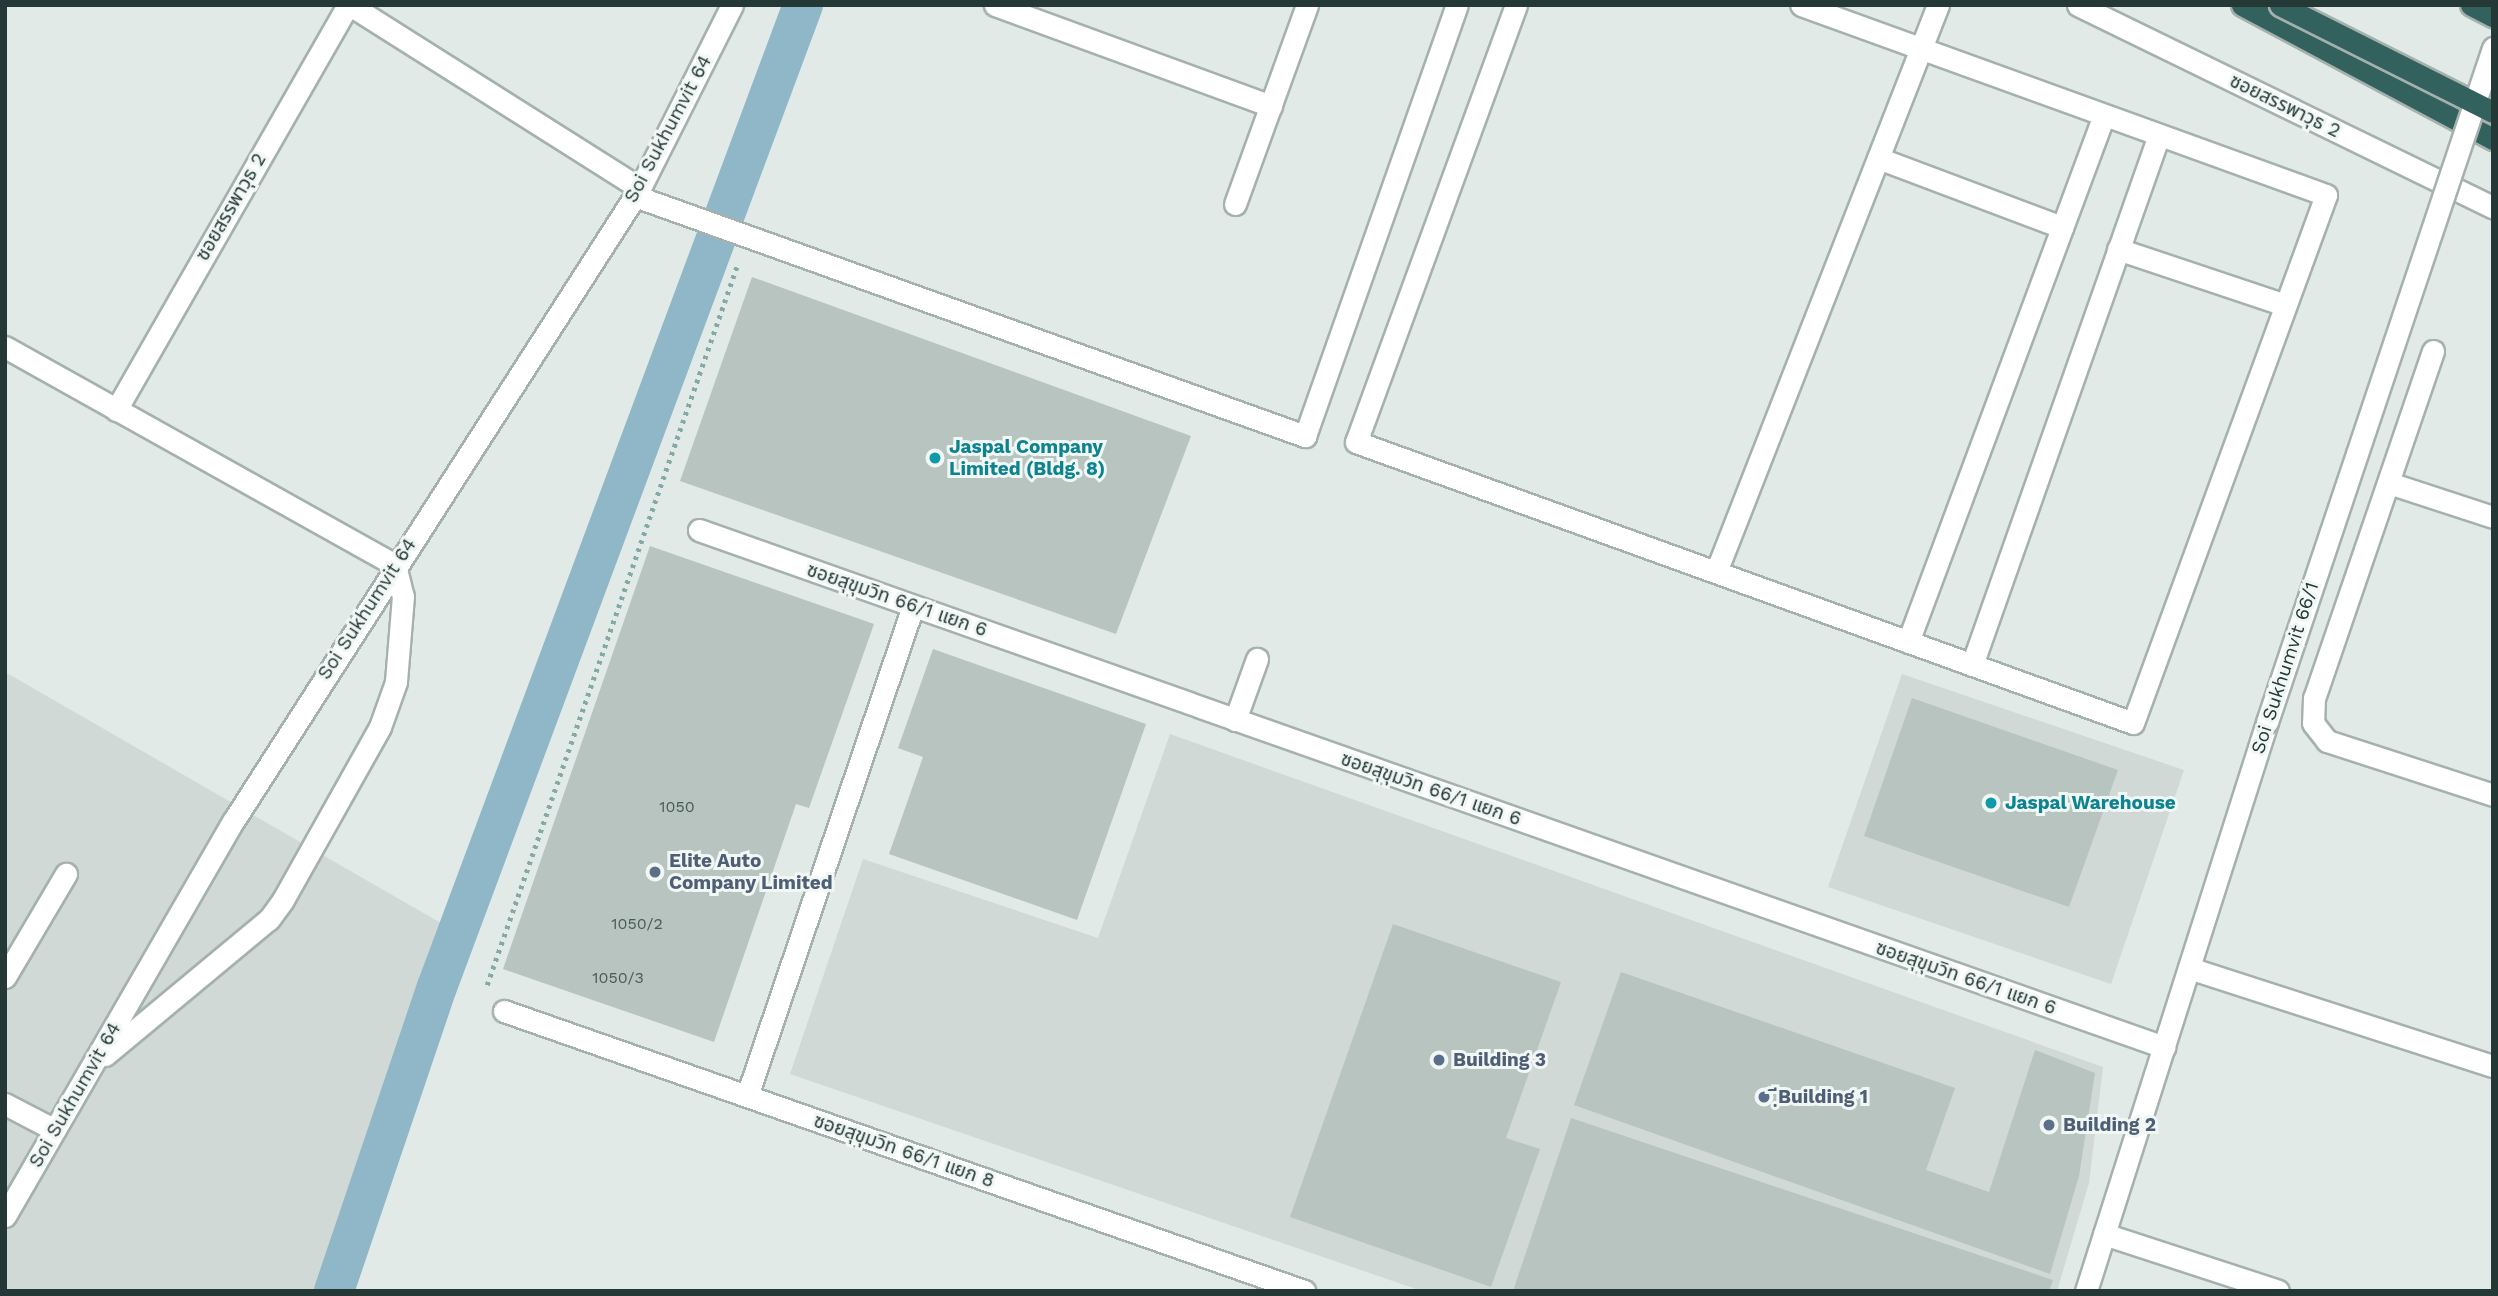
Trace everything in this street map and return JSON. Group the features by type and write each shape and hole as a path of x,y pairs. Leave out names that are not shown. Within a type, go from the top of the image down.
{"highway":[{"path":"2242,5 2493,139"},
{"path":"2280,5 2493,112"},
{"path":"2471,5 2493,16"}],"street":[{"path":"349,5 638,192 678,213 1305,436 1457,5"},
{"name":"ซอยสรรพาวุธ 2","path":"116,410 349,5"},
{"name":"Soi Sukhumvit 64","path":"5,1216 234,820 395,565 638,192 732,5"},
{"path":"995,5 1271,106"},
{"path":"1235,204 1307,5"},
{"path":"1516,5 1356,442 2133,723 2326,195 1801,5"},
{"path":"1716,572 1938,5"},
{"name":"ซอยสรรพาวุธ 2","path":"2078,5 2493,206"},
{"name":"Soi Sukhumvit 66/1","path":"2086,1291 2267,722 2493,48"},
{"path":"1908,642 2104,115"},
{"path":"1972,665 2159,135"},
{"path":"1878,158 2062,227"},
{"path":"2119,249 2285,305"},
{"path":"5,347 395,565 403,596 397,682 380,727 283,900 269,919 91,1068"},
{"path":"2433,351 2314,698 2314,723 2327,741 2493,795"},
{"path":"2389,484 2493,517"},
{"name":"ซอยสุขุมวิท 66/1 แยก 6","path":"699,530 2164,1047"},
{"path":"747,1096 913,606"},
{"path":"1235,720 1257,659"},
{"path":"5,977 66,874"},
{"path":"2189,968 2493,1066"},
{"name":"ซอยสุขุมวิท 66/1 แยก 8","path":"504,1012 1304,1291"},
{"path":"5,1104 55,1130"},
{"path":"2104,1234 2278,1291"}],"path":[{"path":"504,1012 480,1004 742,237"}],"shaded area":[{"path":"5,672 453,930 325,1291 5,1291"},
{"path":"1902,674 2184,770 2111,984 1828,887"},
{"path":"1170,734 2103,1067 2089,1183 2057,1291 1422,1291 790,1074 863,859 1098,938"}],"building":[{"name":"Jaspal Company Limited (Bldg. 8)","path":"752,277 1191,436 1116,634 680,481"},
{"path":"650,546 874,624 809,808 796,804 714,1042 503,969"},
{"path":"933,649 1146,724 1077,920 889,854 923,757 898,748"},
{"name":"Jaspal Warehouse","path":"1912,698 2118,770 2069,907 1864,836"},
{"name":"Building 3","path":"1393,924 1561,982 1506,1138 1540,1149 1491,1287 1290,1217"},
{"name":"ฺีBuilding 1","path":"1621,972 1955,1088 1926,1170 1989,1192 2035,1050 2095,1073 2079,1176 2050,1274 1574,1105"},
{"path":"1571,1118 2053,1280 2049,1291 1513,1291"}],"waterway":[{"path":"334,1291 437,987 803,5"}],"place":[{"name":"Jaspal Company Limited (Bldg. 8)","path":"935,458"},
{"name":"Jaspal Warehouse","path":"1991,803"},
{"name":"Elite Auto Company Limited","path":"655,872"},
{"name":"Building 3","path":"1439,1060"},
{"name":"ฺีBuilding 1","path":"1764,1097"},
{"name":"Building 2","path":"2049,1125"}]}
